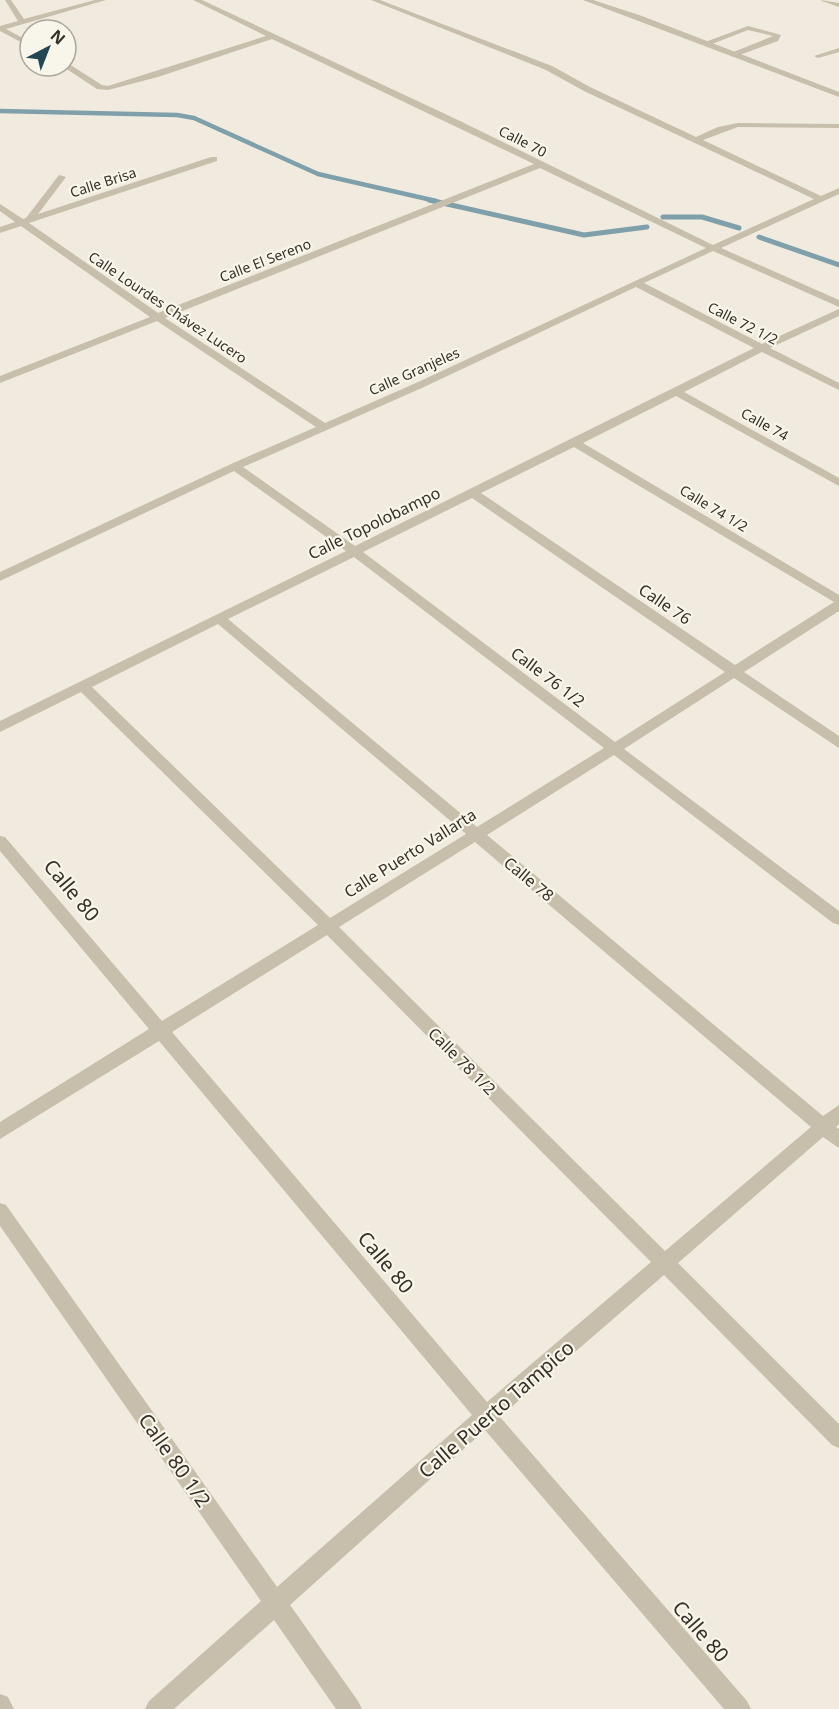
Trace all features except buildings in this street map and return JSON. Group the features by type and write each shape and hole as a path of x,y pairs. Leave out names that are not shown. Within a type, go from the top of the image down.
{"street":[{"path":"8,0 20,18"},
{"path":"33,18 102,0"},
{"name":"Calle 70","path":"196,0 455,122 666,227 839,304"},
{"path":"374,0 549,68 587,89 821,199"},
{"path":"586,0 839,95"},
{"path":"824,0 839,5"},
{"path":"0,28 18,22"},
{"path":"0,28 18,38"},
{"path":"704,44 748,28 777,35 775,39 734,55"},
{"path":"78,73 104,88 155,75 273,36"},
{"path":"818,56 839,50"},
{"path":"696,140 721,129 738,125 839,126"},
{"name":"Calle Brisa","path":"0,230 214,159"},
{"name":"Calle El Sereno","path":"0,380 540,165"},
{"path":"25,221 62,177"},
{"name":"Calle Granjeles","path":"0,577 235,466 431,380 636,283 839,191"},
{"name":"Calle Lourdes Chávez Lucero","path":"0,207 25,221 157,317 324,427"},
{"name":"Calle 72 1/2","path":"636,283 839,387"},
{"name":"Calle Topolobampo","path":"0,727 761,348 839,312"},
{"name":"Calle 74","path":"676,392 839,483"},
{"name":"Calle 74 1/2","path":"574,442 839,600"},
{"name":"Calle 76 1/2","path":"235,466 354,551 839,919"},
{"name":"Calle 76","path":"473,493 839,743"},
{"name":"Calle Puerto Vallarta","path":"0,1131 327,925 615,748 839,605"},
{"name":"Calle 78","path":"219,618 839,1140"},
{"name":"Calle 78 1/2","path":"83,686 327,925 839,1438"},
{"name":"Calle 80","path":"0,841 486,1416 740,1709"},
{"name":"Calle Puerto Tampico","path":"158,1709 486,1416 839,1113"},
{"name":"Calle 80 1/2","path":"0,1211 350,1709"},
{"path":"0,1705 2,1709"}],"waterway":[{"path":"0,111 177,115 194,118 318,174 436,201"},
{"path":"429,200 584,235 647,227"},
{"path":"663,217 702,217 739,228"},
{"path":"759,237 839,265"}]}
